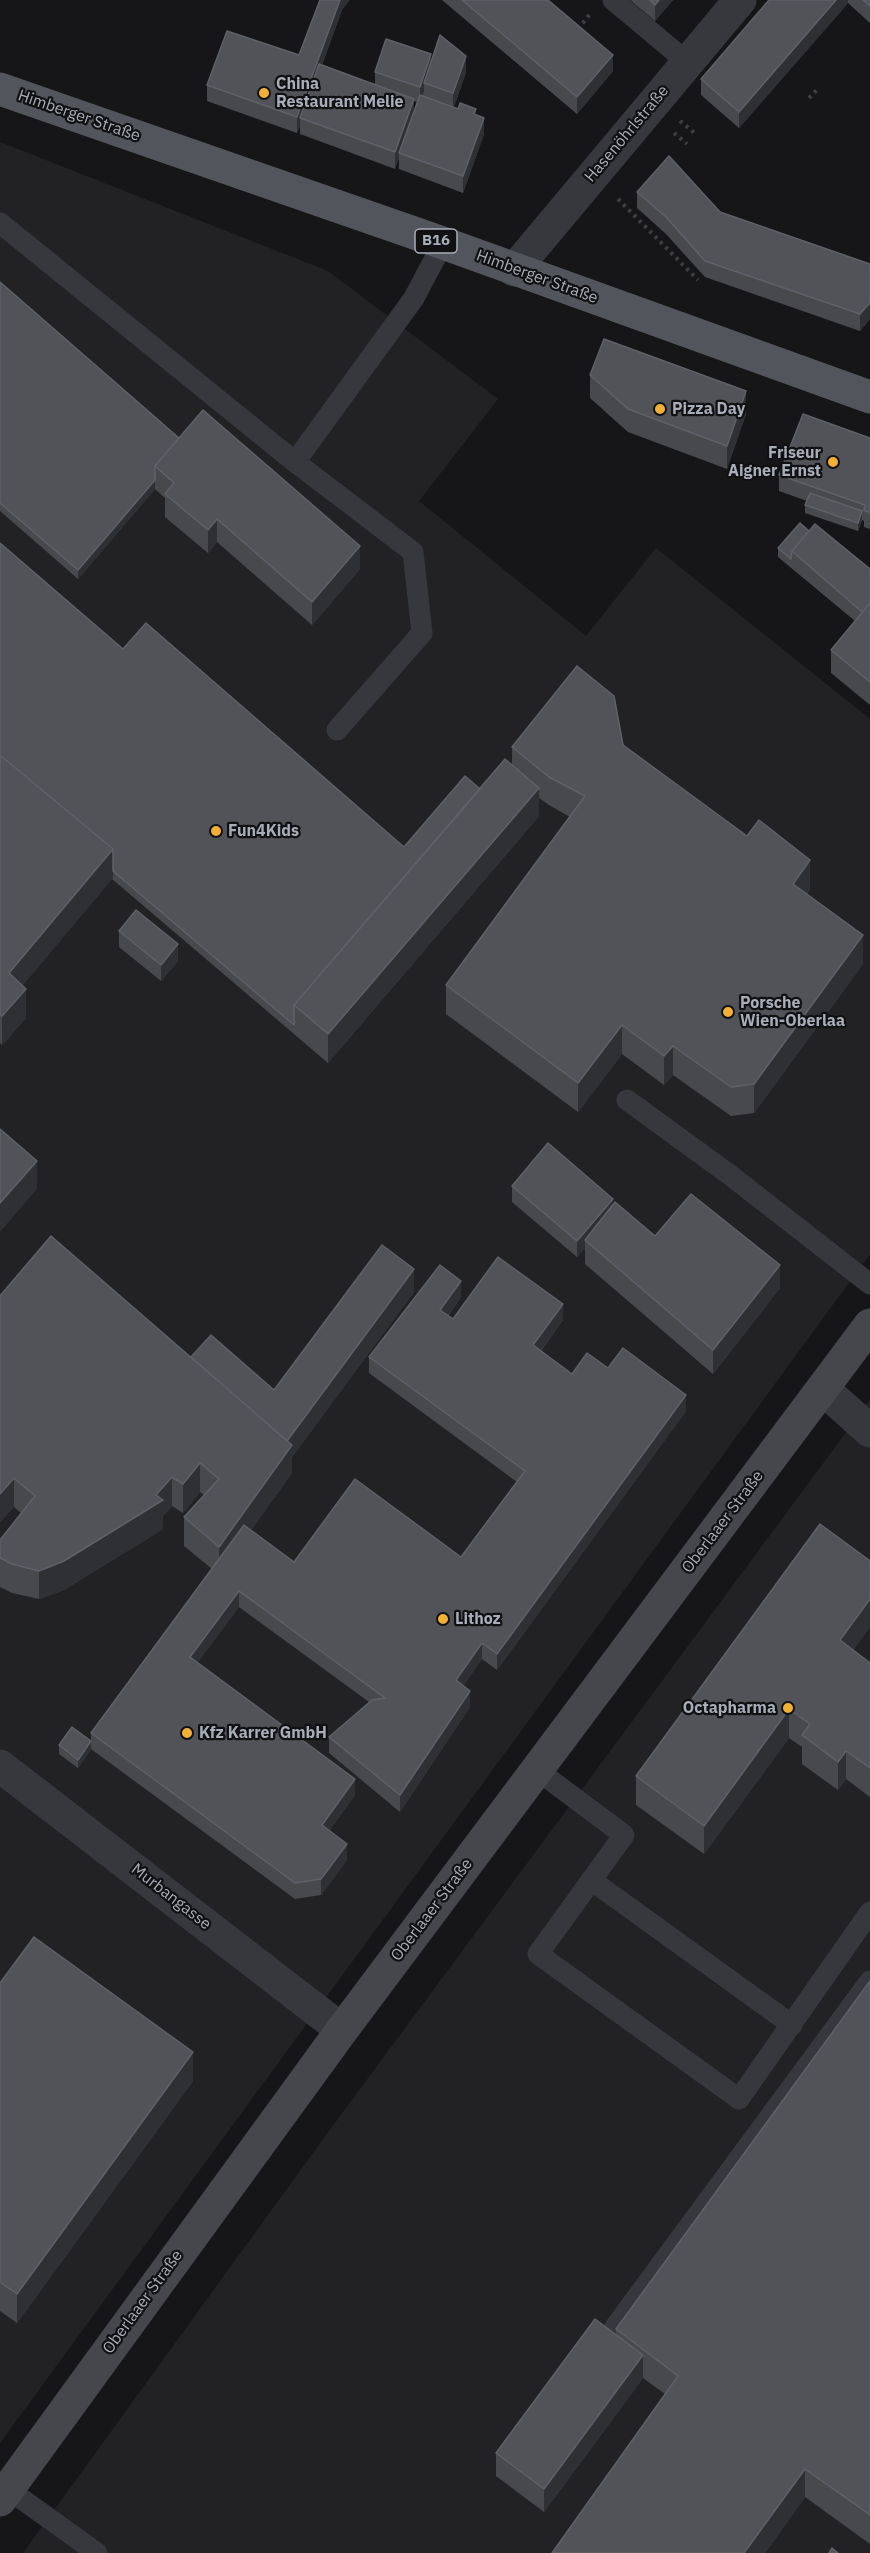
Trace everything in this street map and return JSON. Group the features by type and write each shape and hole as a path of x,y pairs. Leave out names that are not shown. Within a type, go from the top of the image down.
{"main road":[{"name":"Himberger Straße","path":"0,89 443,243 870,397"},
{"name":"Oberlaaer Straße","path":"4,2495 342,2030 870,1325"}],"street":[{"name":"Hasenöhrlstraße","path":"514,270 740,0"},
{"path":"822,1389 870,1431"},
{"name":"Murbangasse","path":"0,1766 342,2030"}],"lane":[{"path":"604,4 687,62"},
{"path":"0,223 295,462 413,552 422,633 337,730"},
{"path":"295,462 414,298 443,243"},
{"path":"627,1100 730,1175 870,1284"},
{"path":"537,1770 624,1835 538,1954 739,2099 870,1912"},
{"path":"591,1880 792,2025"},
{"path":"615,2327 870,1981"},
{"path":"4,2495 96,2553"}],"path":[{"path":"572,36 604,4"},
{"path":"809,98 818,89"},
{"path":"675,117 696,134"},
{"path":"667,127 687,144"},
{"path":"612,192 698,280"}],"shaded area":[{"path":"0,142 328,271 498,399 419,501 586,636 656,548 870,719 870,1254 0,2443"},
{"path":"870,1400 870,2553 23,2553 326,2135"}],"building":[{"path":"320,0 340,0 297,117 207,85 227,31 299,55"},
{"path":"462,0 548,0 613,55 577,97"},
{"path":"769,0 836,0 739,112 701,79"},
{"path":"440,35 466,56 453,93 424,83"},
{"path":"386,39 431,54 420,87 375,72"},
{"path":"319,64 414,99 395,152 300,118"},
{"path":"420,95 458,109 460,103 476,109 474,114 484,118 463,176 399,153"},
{"path":"669,156 720,212 870,264 870,303 860,314 705,261 666,217 637,192"},
{"path":"0,282 179,438 155,466 155,480 78,570 0,503"},
{"path":"604,339 746,391 727,446 628,409 590,375"},
{"path":"203,410 360,546 312,602 217,519 208,530 165,494 174,483 155,466"},
{"path":"803,414 870,438 870,513 864,510 865,505 779,475"},
{"path":"810,493 862,511 858,523 805,505"},
{"path":"800,523 809,531 792,551 791,559 778,548"},
{"path":"815,524 870,569 870,603 862,612 792,551"},
{"name":"Fun4Kids","path":"0,543 123,649 146,623 404,847 465,776 480,789 294,1005 294,1025 113,871 113,849 0,755"},
{"path":"870,603 870,682 831,650"},
{"path":"577,666 614,696 623,745 747,836 759,820 810,860 793,884 863,935 754,1084 731,1087 673,1046 664,1056 622,1025 578,1083 446,985 585,796 549,777 512,747"},
{"path":"0,755 113,849 9,973 26,989 2,1016 0,1014"},
{"path":"505,759 539,788 328,1034 294,1005"},
{"path":"136,910 178,944 161,965 119,931"},
{"path":"0,1129 37,1161 0,1203"},
{"path":"548,1143 613,1199 577,1241 512,1186"},
{"path":"691,1194 780,1265 713,1350 585,1240 615,1202 655,1236"},
{"path":"51,1236 292,1445 219,1547 184,1517 219,1479 200,1463 183,1484 172,1477 156,1495 163,1500 64,1561 39,1571 12,1564 0,1558 0,1540 35,1496 14,1478 0,1494 0,1296"},
{"path":"382,1245 414,1269 287,1441 191,1357 211,1335 274,1390"},
{"path":"498,1257 563,1304 533,1345 572,1374 587,1353 608,1368 623,1348 686,1395 497,1654 482,1643 456,1680 470,1691 400,1795 329,1737 372,1700 385,1698 239,1591 190,1657 355,1779 322,1825 347,1844 321,1879 295,1883 91,1733 244,1525 294,1562 355,1479 461,1557 525,1471 369,1357 440,1265 461,1281 440,1310 453,1319"},
{"path":"820,1524 870,1561 870,1599 840,1640 870,1663 870,1768 846,1751 838,1762 802,1735 810,1724 789,1709 704,1826 636,1776"},
{"path":"72,1727 91,1741 78,1760 59,1745"},
{"path":"34,1937 193,2052 17,2294 0,2282 0,1983"},
{"path":"870,1981 870,2515 805,2469 744,2553 552,2553 678,2376 616,2329"},
{"path":"595,2319 643,2355 544,2489 496,2453"}],"place":[{"name":"China Restaurant Melie","path":"264,93"},
{"name":"Pizza Day","path":"660,409"},
{"name":"Friseur Aigner Ernst","path":"833,462"},
{"name":"Fun4Kids","path":"216,831"},
{"name":"Porsche Wien-Oberlaa","path":"728,1012"},
{"name":"Lithoz","path":"443,1619"},
{"name":"Octapharma","path":"788,1708"},
{"name":"Kfz Karrer GmbH","path":"187,1733"}]}
